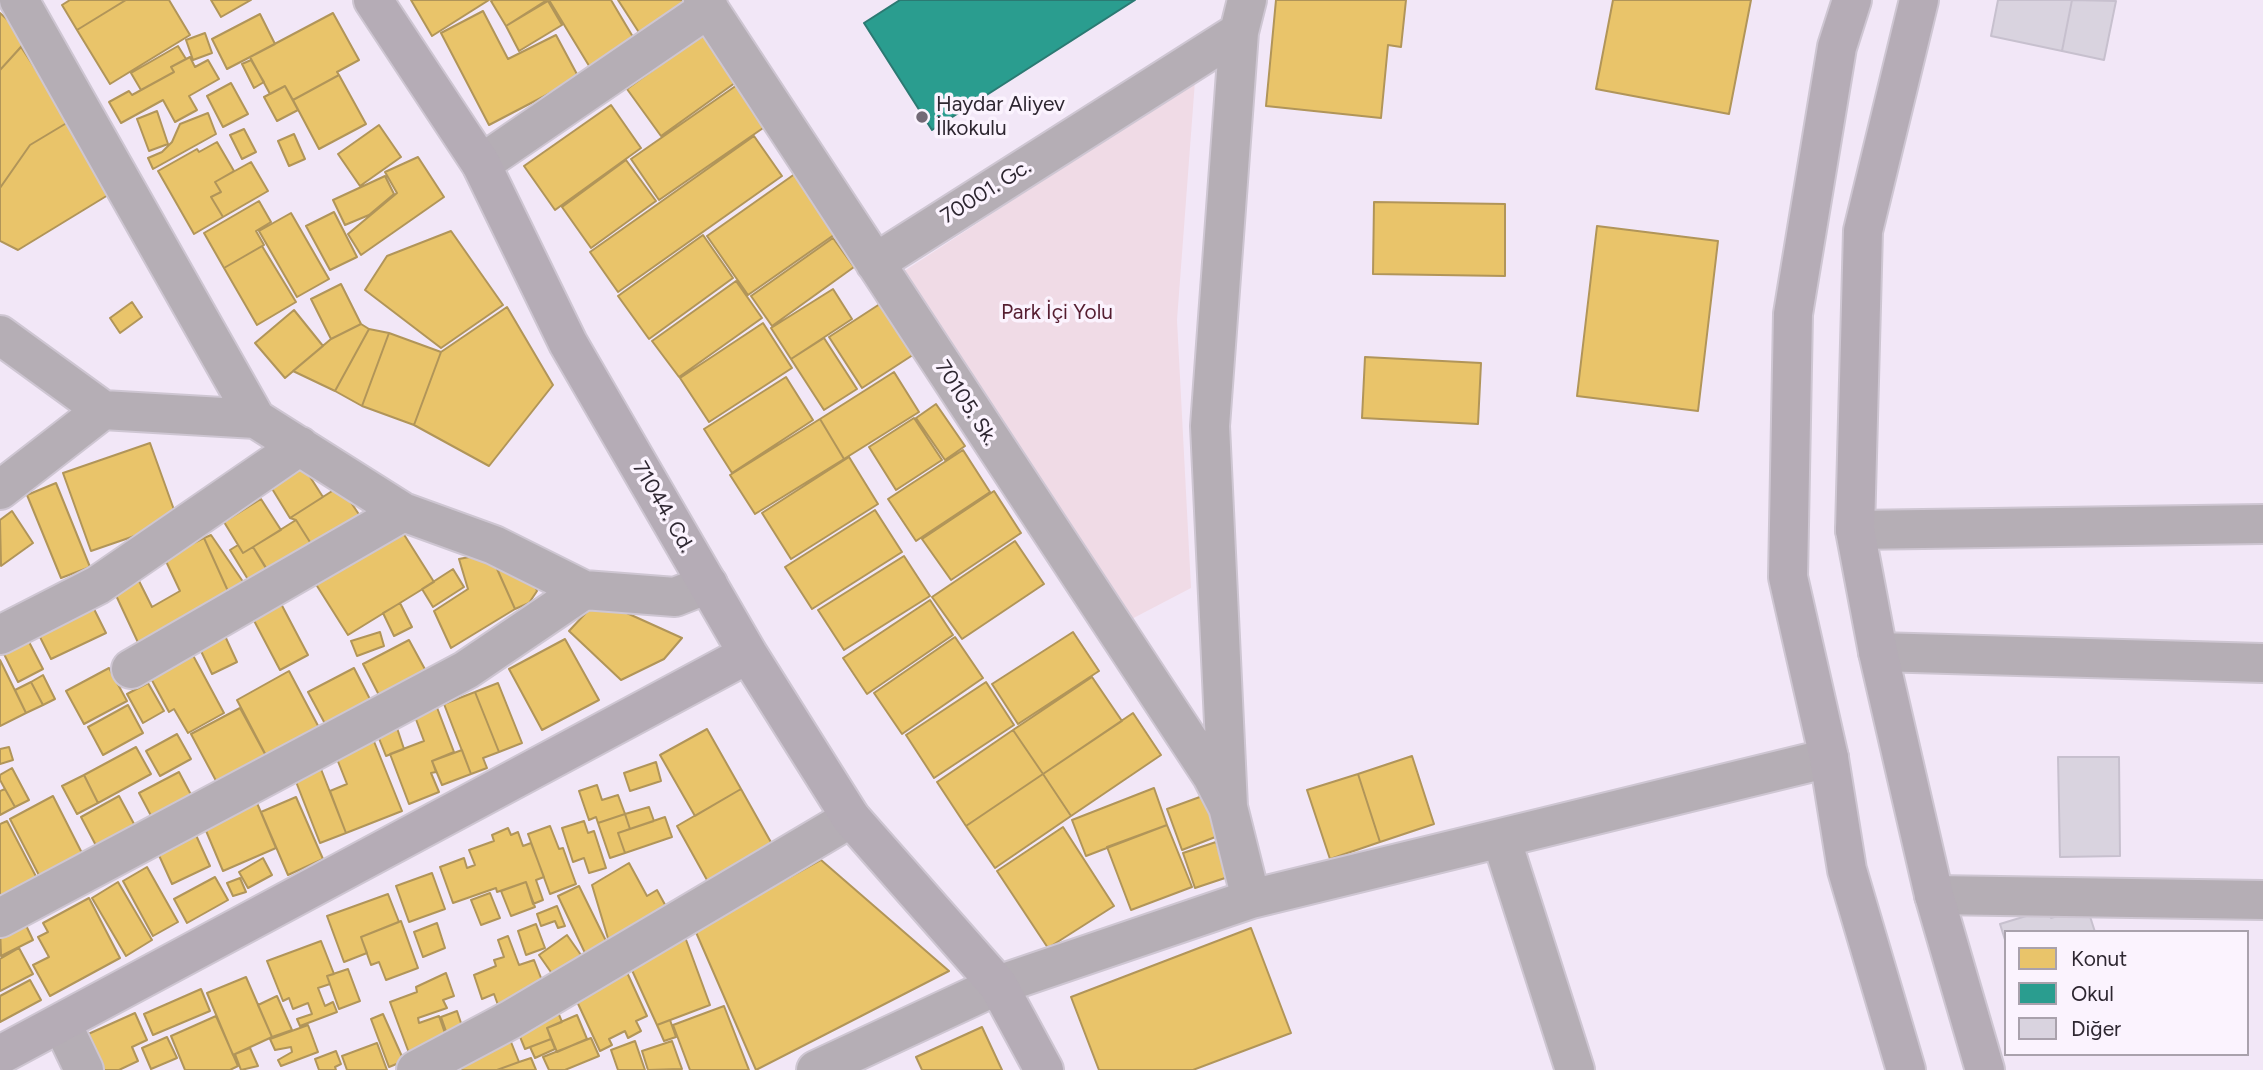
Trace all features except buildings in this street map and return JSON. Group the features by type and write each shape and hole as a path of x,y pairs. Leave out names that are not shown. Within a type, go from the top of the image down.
{"main road":[{"name":"71044. Cd.","path":"373,0 481,164 568,343 748,654 852,818 998,985 1044,1070"},
{"path":"1852,0 1837,47 1793,314 1788,577 1829,758 1847,870 1906,1070"},
{"path":"1919,0 1863,231 1855,530 1878,652 1934,895 1985,1070"},
{"path":"0,1055 748,654"}],"street":[{"path":"19,0 256,419"},
{"path":"481,164 706,4"},
{"name":"70105. Sk.","path":"706,4 1212,776 1228,807"},
{"path":"1243,16 1210,426 1228,807 1251,899"},
{"name":"70001. Gc.","path":"874,263 1243,16"},
{"path":"0,335 103,410 256,419 403,512 494,545 584,590 674,597 708,584"},
{"path":"0,490 103,410"},
{"path":"0,635 98,585 300,446"},
{"path":"131,669 403,512"},
{"path":"1855,530 2263,524"},
{"path":"0,918 466,670 584,590"},
{"path":"1878,652 2263,663"},
{"path":"816,1070 998,985 1251,899 1829,758"},
{"path":"416,1070 510,1020 852,818"},
{"path":"1501,838 1575,1070"},
{"path":"1934,895 2263,900"},
{"path":"62,1024 84,1070"}],"green space":[{"name":"Park İçi Yolu","path":"1195,81 1177,320 1191,588 1124,623 892,279"}],"place":[{"name":"Haydar Aliyev İlkokulu","path":"922,117"}]}
